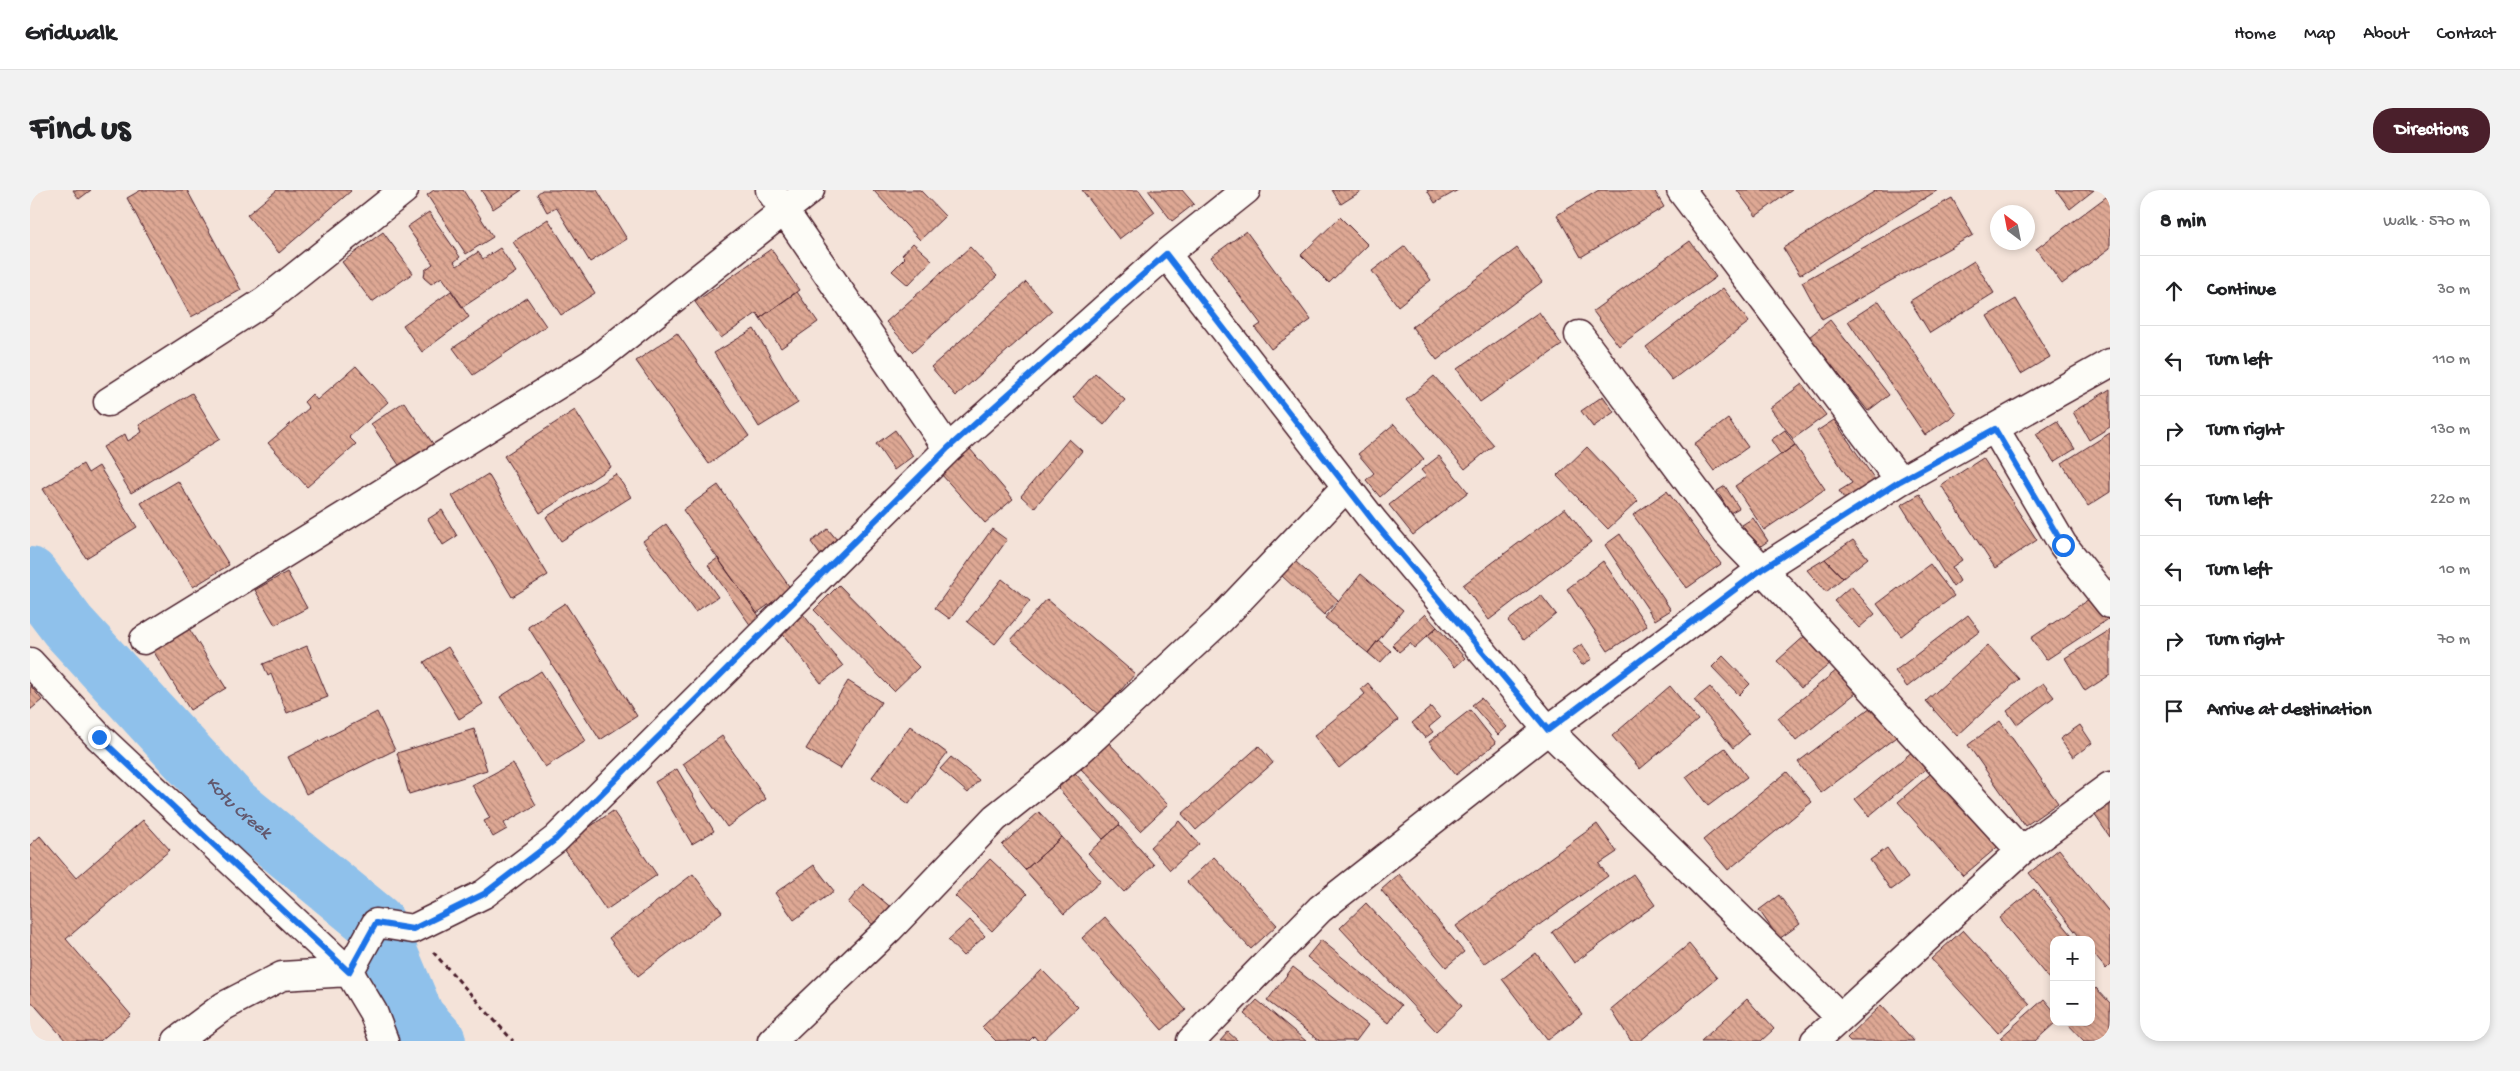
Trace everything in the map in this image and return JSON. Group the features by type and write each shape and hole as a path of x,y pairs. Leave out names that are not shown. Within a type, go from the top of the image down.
{"street":[{"path":"108,402 265,301 404,190"},
{"path":"144,640 591,364 776,200 810,190"},
{"path":"349,972 376,923 413,929 484,894 556,839 948,448 1166,254 1246,190"},
{"path":"1681,190 1900,481"},
{"path":"776,200 948,448"},
{"path":"1166,254 1346,487 1548,730 1839,1016"},
{"path":"1579,335 1728,534 2021,851"},
{"path":"1191,1041 1320,909 1548,730 1762,569 1900,481 2110,363"},
{"path":"1995,429 2063,545 2110,604"},
{"path":"772,1041 889,929 995,818 1078,752 1220,620 1346,487"},
{"path":"30,662 99,737 349,972 373,1012 384,1041"},
{"path":"1815,1041 1839,1016 2021,851 2110,786"},
{"path":"177,1041 224,1006 282,976 349,972"}],"path":[{"path":"413,929 513,1041"}],"building":[{"path":"73,190 91,190 79,199"},
{"path":"141,190 187,190 241,290 191,317 127,198"},
{"path":"277,190 351,191 279,253 247,215"},
{"path":"434,190 463,190 493,237 466,254 427,195"},
{"path":"481,190 522,190 493,209"},
{"path":"542,190 597,190 627,239 590,262 556,207 547,212 537,194"},
{"path":"873,190 920,190 945,216 920,240"},
{"path":"1082,190 1139,190 1155,212 1119,239"},
{"path":"1148,190 1182,190 1194,204 1172,221"},
{"path":"1332,190 1363,190 1341,204"},
{"path":"1427,190 1458,190 1435,203"},
{"path":"1599,190 1654,190 1664,207 1581,257 1557,215"},
{"path":"1737,190 1792,190 1756,216"},
{"path":"1877,190 1938,190 1800,275 1783,248"},
{"path":"2056,190 2094,190 2070,209"},
{"path":"2110,194 2110,248 2062,284 2036,249"},
{"path":"1952,198 1973,235 1822,319 1802,282"},
{"path":"429,212 460,257 454,262 457,266 478,252 483,259 500,248 516,272 463,307 442,277 431,284 424,278 425,270 433,264 407,227"},
{"path":"1340,217 1368,245 1329,283 1301,255"},
{"path":"548,219 595,293 561,315 513,242"},
{"path":"1246,231 1311,320 1271,349 1255,328 1261,324 1211,257"},
{"path":"383,232 413,273 372,302 342,262"},
{"path":"1690,241 1716,277 1619,346 1593,311"},
{"path":"913,243 932,260 908,285 892,271 905,258 902,255"},
{"path":"1405,246 1431,280 1398,306 1372,271"},
{"path":"970,247 997,276 913,352 886,322"},
{"path":"1517,248 1542,282 1437,360 1412,327"},
{"path":"771,249 799,290 760,318 757,313 721,338 695,302"},
{"path":"1974,261 1994,293 1930,333 1910,301"},
{"path":"1026,282 1052,311 956,396 931,367"},
{"path":"1723,288 1749,322 1672,380 1646,347"},
{"path":"451,291 469,317 422,352 403,325"},
{"path":"797,292 818,322 781,348 760,318"},
{"path":"527,298 546,326 473,375 453,348"},
{"path":"2016,299 2050,357 2021,374 1987,316"},
{"path":"1879,301 1956,414 1925,435 1848,321"},
{"path":"1539,312 1562,345 1480,402 1457,369"},
{"path":"1830,320 1889,395 1868,411 1809,337"},
{"path":"754,329 798,403 759,427 714,353"},
{"path":"677,333 749,436 709,464 636,361"},
{"path":"356,366 388,402 349,437 356,444 307,487 268,443 309,408 304,402 312,394 317,400"},
{"path":"1095,373 1125,400 1104,425 1073,398"},
{"path":"1434,376 1494,445 1465,469 1406,400"},
{"path":"1802,384 1826,415 1793,439 1770,408"},
{"path":"2110,389 2110,427 2089,440 2073,412"},
{"path":"192,393 220,439 131,493 103,447 125,434 128,441 142,432 139,425"},
{"path":"1603,396 1614,412 1593,427 1581,411"},
{"path":"404,402 436,448 403,471 371,424"},
{"path":"575,410 611,467 540,513 504,456"},
{"path":"1728,419 1748,447 1714,471 1694,444"},
{"path":"1834,420 1876,481 1846,501 1839,491 1852,483 1817,431"},
{"path":"2057,421 2075,449 2054,462 2036,434"},
{"path":"1394,424 1424,459 1380,497 1366,480 1374,473 1358,454"},
{"path":"895,430 913,456 894,470 876,444"},
{"path":"1785,430 1795,445 1781,455 1771,440"},
{"path":"2110,433 2110,492 2088,506 2062,463"},
{"path":"1069,439 1082,451 1034,508 1021,496"},
{"path":"1795,445 1825,489 1764,530 1735,486"},
{"path":"1587,447 1638,501 1608,529 1557,476"},
{"path":"970,449 1013,499 985,523 941,474"},
{"path":"1439,456 1468,492 1413,535 1389,505 1426,476 1421,470"},
{"path":"1983,458 2037,540 1995,568 1941,485"},
{"path":"83,464 88,473 99,466 137,527 86,558 43,489"},
{"path":"488,474 548,575 512,597 452,496"},
{"path":"616,474 631,497 561,541 546,517"},
{"path":"178,481 229,565 193,587 141,503"},
{"path":"718,485 791,589 757,613 683,510"},
{"path":"1725,486 1739,508 1730,513 1717,491"},
{"path":"1667,491 1721,564 1687,588 1633,515"},
{"path":"1920,494 1962,560 1952,567 1960,581 1953,587 1901,505"},
{"path":"1565,508 1591,542 1489,620 1463,585"},
{"path":"442,510 457,536 443,545 428,519"},
{"path":"1753,518 1768,541 1758,548 1742,525"},
{"path":"666,524 718,597 695,612 643,541"},
{"path":"828,529 842,546 824,560 811,542"},
{"path":"992,529 1007,540 950,619 935,608"},
{"path":"1620,534 1671,610 1655,620 1605,545"},
{"path":"1853,540 1868,558 1843,578 1825,559"},
{"path":"718,558 761,619 751,626 708,565"},
{"path":"1825,559 1843,578 1826,592 1807,570"},
{"path":"1295,561 1338,600 1324,615 1282,576"},
{"path":"1603,561 1647,626 1608,651 1567,589"},
{"path":"1930,564 1954,596 1901,636 1877,604"},
{"path":"287,572 307,608 275,625 255,590"},
{"path":"1361,574 1403,610 1368,653 1325,618"},
{"path":"1002,579 1030,601 995,644 967,622"},
{"path":"839,585 919,667 894,691 814,610"},
{"path":"1851,586 1875,614 1859,628 1834,601"},
{"path":"2098,593 2110,611 2110,618 2046,660 2031,638"},
{"path":"1541,595 1556,614 1524,640 1508,621"},
{"path":"1047,599 1135,674 1099,715 1011,640"},
{"path":"565,603 637,716 600,740 528,627"},
{"path":"803,614 843,666 821,683 781,632"},
{"path":"1425,614 1437,627 1414,648 1410,643 1399,652 1392,645"},
{"path":"1968,615 1980,631 1907,687 1895,671"},
{"path":"188,627 226,688 190,710 152,649"},
{"path":"1437,627 1465,658 1455,667 1427,636"},
{"path":"2110,630 2110,675 2085,691 2065,658"},
{"path":"1807,634 1832,662 1801,688 1777,661"},
{"path":"1378,640 1391,651 1380,663 1368,653"},
{"path":"1582,644 1592,659 1582,665 1572,651"},
{"path":"1988,645 2019,679 1957,736 1926,701"},
{"path":"307,646 328,697 287,713 271,674 268,676 263,664"},
{"path":"448,647 483,704 459,719 424,662"},
{"path":"1723,656 1750,684 1739,695 1712,667"},
{"path":"1837,670 1856,693 1796,741 1778,718"},
{"path":"541,671 586,741 545,767 500,697"},
{"path":"848,681 881,702 840,769 806,749"},
{"path":"1368,683 1398,720 1339,768 1314,736 1365,694 1361,689"},
{"path":"2043,683 2054,697 2017,725 2007,711"},
{"path":"30,685 42,700 30,710"},
{"path":"1670,686 1698,720 1640,769 1612,736"},
{"path":"1710,687 1749,734 1733,748 1694,700"},
{"path":"1481,698 1507,727 1498,735 1472,705"},
{"path":"1879,701 1903,732 1821,793 1798,762"},
{"path":"1431,707 1440,718 1429,727 1433,732 1425,738 1412,723"},
{"path":"1470,710 1496,743 1456,775 1429,742"},
{"path":"377,712 395,750 306,794 288,757"},
{"path":"2000,721 2058,803 2025,826 1968,745"},
{"path":"2080,725 2092,743 2073,757 2060,739"},
{"path":"910,726 947,753 909,804 872,777"},
{"path":"474,729 487,770 409,794 397,753"},
{"path":"722,736 766,799 727,827 683,764"},
{"path":"1109,743 1168,805 1140,831 1081,769"},
{"path":"1259,746 1273,763 1196,830 1182,814"},
{"path":"1725,748 1747,777 1708,806 1686,777"},
{"path":"1913,751 1927,768 1869,816 1855,799"},
{"path":"951,757 979,780 968,793 940,769"},
{"path":"513,763 536,805 504,823 507,829 493,837 484,821 490,818 472,785"},
{"path":"677,769 714,831 692,844 655,782"},
{"path":"1936,769 2001,844 1963,876 1898,802"},
{"path":"1787,772 1812,802 1728,870 1703,840"},
{"path":"1075,773 1120,824 1103,839 1058,788"},
{"path":"2110,803 2110,837 2094,814"},
{"path":"613,811 657,875 606,910 562,846"},
{"path":"1039,812 1062,837 1025,870 1002,845"},
{"path":"143,820 170,850 66,939 131,1015 100,1041 66,1041 30,1000 30,845 40,836 76,878"},
{"path":"1179,821 1199,844 1170,870 1150,847"},
{"path":"1597,824 1617,852 1599,864 1608,876 1484,964 1456,926"},
{"path":"1119,825 1154,865 1124,892 1088,853"},
{"path":"1062,837 1101,881 1064,914 1025,870"},
{"path":"1887,848 1908,878 1891,890 1870,860"},
{"path":"2059,849 2110,913 2110,965 2106,969 2095,956 2095,936 2079,936 2029,873"},
{"path":"1214,857 1277,925 1251,949 1187,882"},
{"path":"990,859 1027,894 992,931 955,896"},
{"path":"814,865 834,891 794,920 775,893"},
{"path":"693,874 722,912 638,976 609,938"},
{"path":"1399,874 1464,952 1446,967 1381,890"},
{"path":"1633,874 1655,905 1574,963 1552,932"},
{"path":"863,884 893,909 877,928 848,903"},
{"path":"2034,889 2073,936 2050,936 2050,978 2049,979 1999,918"},
{"path":"1779,895 1800,924 1779,939 1759,910"},
{"path":"1366,903 1462,1006 1436,1031 1340,928"},
{"path":"1105,917 1186,1010 1162,1030 1082,938"},
{"path":"970,920 985,936 963,956 948,940"},
{"path":"1963,930 2030,1004 1998,1033 1931,959"},
{"path":"1321,940 1401,1005 1388,1023 1307,957"},
{"path":"1689,944 1717,978 1640,1041 1631,1041 1611,1009"},
{"path":"1536,953 1582,1014 1548,1040 1502,979"},
{"path":"1293,967 1368,1025 1356,1041 1320,1041 1267,1001"},
{"path":"1042,970 1078,1007 1042,1041 1038,1041 1034,1036 1029,1041 996,1041 982,1027"},
{"path":"2095,989 2110,1003 2110,1041 2084,1041 2070,1026 2095,1026"},
{"path":"1747,999 1774,1029 1761,1041 1701,1041"},
{"path":"2044,999 2050,1006 2050,1026 2052,1026 2035,1041 2003,1041 2000,1038"},
{"path":"1257,1000 1306,1041 1275,1041 1244,1014"},
{"path":"1881,1005 1914,1041 1850,1041 1847,1038"},
{"path":"1228,1032 1238,1041 1220,1041"}],"waterway":[{"name":"Kotu Creek","path":"30,576 68,626 233,806 376,923 416,1018 437,1041"}],"route":[{"path":"99,737 349,972 376,923 413,929 484,894 556,839 948,448 1166,254 1374,522 1548,730 1762,569 1900,481 1995,429 2063,545"}]}
